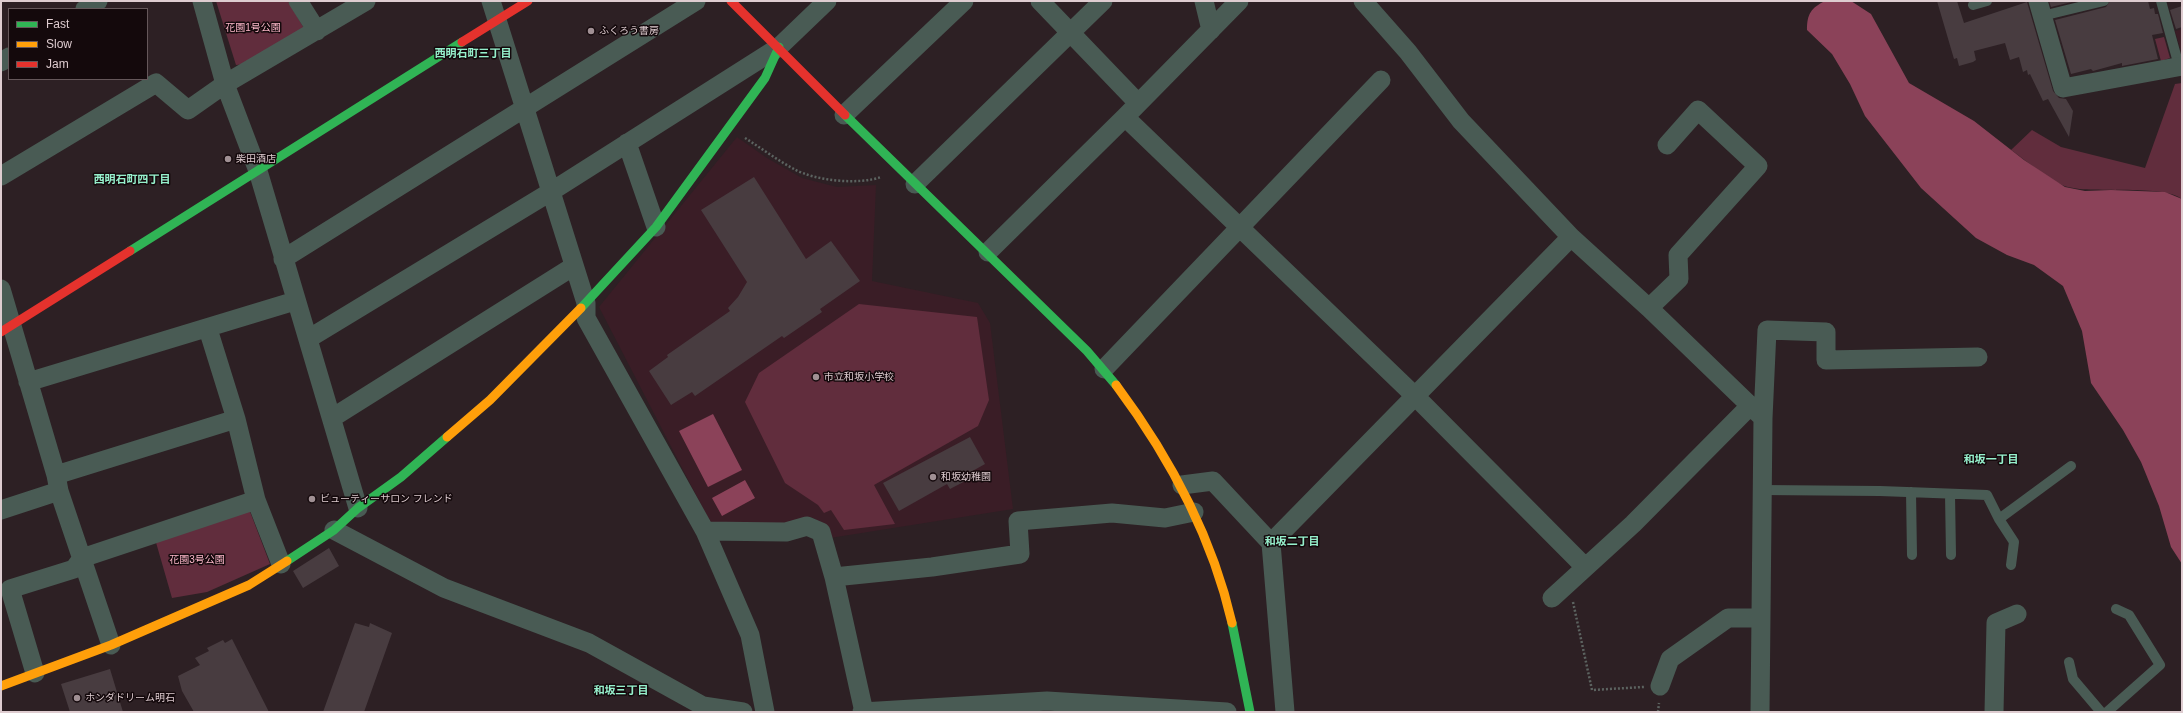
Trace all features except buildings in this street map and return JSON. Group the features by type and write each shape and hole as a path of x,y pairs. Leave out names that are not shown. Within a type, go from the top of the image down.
{"street":[{"path":"87,8 98,1"},
{"path":"202,1 225,84 258,171 295,301 308,339 358,508"},
{"path":"298,1 317,31"},
{"path":"1,176 156,84 188,110 225,84 366,1"},
{"path":"491,1 496,21 526,108 586,303 586,318 705,531 750,635 765,712"},
{"path":"7,329 528,1"},
{"path":"283,259 696,1"},
{"path":"731,1 779,47 844,115 988,252 1104,369 1145,425 1182,485 1206,537 1227,598 1244,666 1250,712"},
{"path":"308,339 552,191 779,47 827,1"},
{"path":"844,115 964,1"},
{"path":"1040,1 1138,103"},
{"path":"916,184 1103,1"},
{"path":"1204,1 1211,30"},
{"path":"988,252 1125,117 1239,1"},
{"path":"1363,1 1408,52 1461,121 1571,237 1649,308 1757,412"},
{"path":"2040,8 2063,88 2181,66"},
{"path":"1,686 111,645 249,585 334,530 358,508 401,477 490,400 586,303 656,227 765,78 779,47"},
{"path":"1104,369 1381,80"},
{"path":"1649,308 1679,279 1678,255 1758,166 1698,110 1667,145"},
{"path":"1125,117 1416,396 1585,567"},
{"path":"627,143 656,227"},
{"path":"1271,542 1571,237"},
{"path":"332,418 574,266"},
{"path":"1,289 7,329 28,382 58,483 111,645"},
{"path":"28,382 208,329 295,301"},
{"path":"208,329 236,419 256,500 281,564"},
{"path":"1760,712 1762,490 1757,412 1767,330 1826,332 1826,360 1978,357"},
{"path":"1552,598 1757,412"},
{"path":"1,510 58,483 236,419"},
{"path":"1182,485 1213,481 1271,542 1285,712"},
{"path":"35,673 10,589 74,569 82,558 256,500"},
{"path":"834,577 932,567 1020,554 1018,521 1112,513 1165,518 1194,512"},
{"path":"705,531 786,532 807,526 821,532 834,577 863,712 1047,701 1227,712"},
{"path":"334,530 444,588 588,643 702,709 743,712"},
{"path":"1994,712 1996,623 2017,614"},
{"path":"1660,686 1670,659 1728,618 1761,618"}],"lane":[{"path":"1973,5 1987,1"},
{"path":"2040,8 2104,1"},
{"path":"2161,1 2181,66"},
{"path":"1999,519 2071,466"},
{"path":"1762,490 1987,494 1999,519 2014,542 2011,565"},
{"path":"1911,492 1912,555"},
{"path":"1950,494 1951,555"},
{"path":"2107,712 2160,665 2129,615 2116,609"},
{"path":"2070,662 2073,679 2101,712"}],"path":[{"path":"729,128 795,170 833,181 874,180 888,175 897,166"},
{"path":"1566,585 1573,600 1592,690 1660,686 1658,712"}],"shaded area":[{"path":"1825,1 1851,1 1871,14 1909,83 1974,121 2024,160 2065,187 2085,191 2111,190 2165,192 2182,199 2182,564 2171,547 2159,506 2141,462 2123,430 2091,383 2082,331 2063,286 2034,265 2007,255 1976,238 1921,188 1865,116 1850,84 1832,54 1807,30 1811,12 1816,6"},
{"path":"2182,29 2182,54 2175,31"},
{"name":"市立和坂小学校","path":"737,137 767,158 802,178 837,187 876,185 872,281 978,303 990,323 1013,509 830,538 828,526 811,517 782,524 710,522 599,307"},
{"path":"713,414 742,470 708,487 679,431"},
{"path":"745,480 755,498 722,516 712,498"}],"green space":[{"name":"花園1号公園","path":"216,1 288,1 305,30 246,64 236,65"},
{"path":"2164,37 2170,58 2161,61 2155,39"},
{"path":"2182,83 2182,199 2173,194 2145,190 2094,190 2068,187 2047,176 2011,150 2032,130 2061,147 2145,168 2175,84"},
{"path":"859,304 977,317 989,400 978,426 874,485 895,524 844,530 831,510 824,513 818,505 785,483 745,402 759,373"},
{"name":"花園3号公園","path":"249,509 270,564 207,592 172,598 155,539"}],"traffic: fast":[{"path":"130,251 462,42"},
{"path":"581,308 656,227 765,78 779,47"},
{"path":"845,115 1087,351 1116,385"},
{"path":"287,561 334,530 358,508 401,477 447,437"},
{"path":"1232,623 1250,712"}],"traffic: slow":[{"path":"447,437 490,400 581,308"},
{"path":"1116,385 1154,440 1186,498 1213,559 1232,623"},
{"path":"1,686 111,645 249,585 287,561"}],"traffic: jam":[{"path":"462,42 528,1"},
{"path":"731,1 845,115"},
{"path":"1,332 130,251"}],"place":[{"name":"ふくろう書房","path":"591,31"},
{"name":"柴田酒店","path":"228,159"},
{"name":"市立和坂小学校","path":"816,377"},
{"name":"和坂幼稚園","path":"933,477"},
{"name":"ビューティーサロン フレンド","path":"312,499"},
{"name":"ホンダドリーム明石","path":"77,698"}],"district":[{"name":"西明石町三丁目","path":"473,54"},
{"name":"西明石町四丁目","path":"132,180"},
{"name":"和坂一丁目","path":"1991,460"},
{"name":"和坂二丁目","path":"1292,542"},
{"name":"和坂三丁目","path":"621,691"}]}
